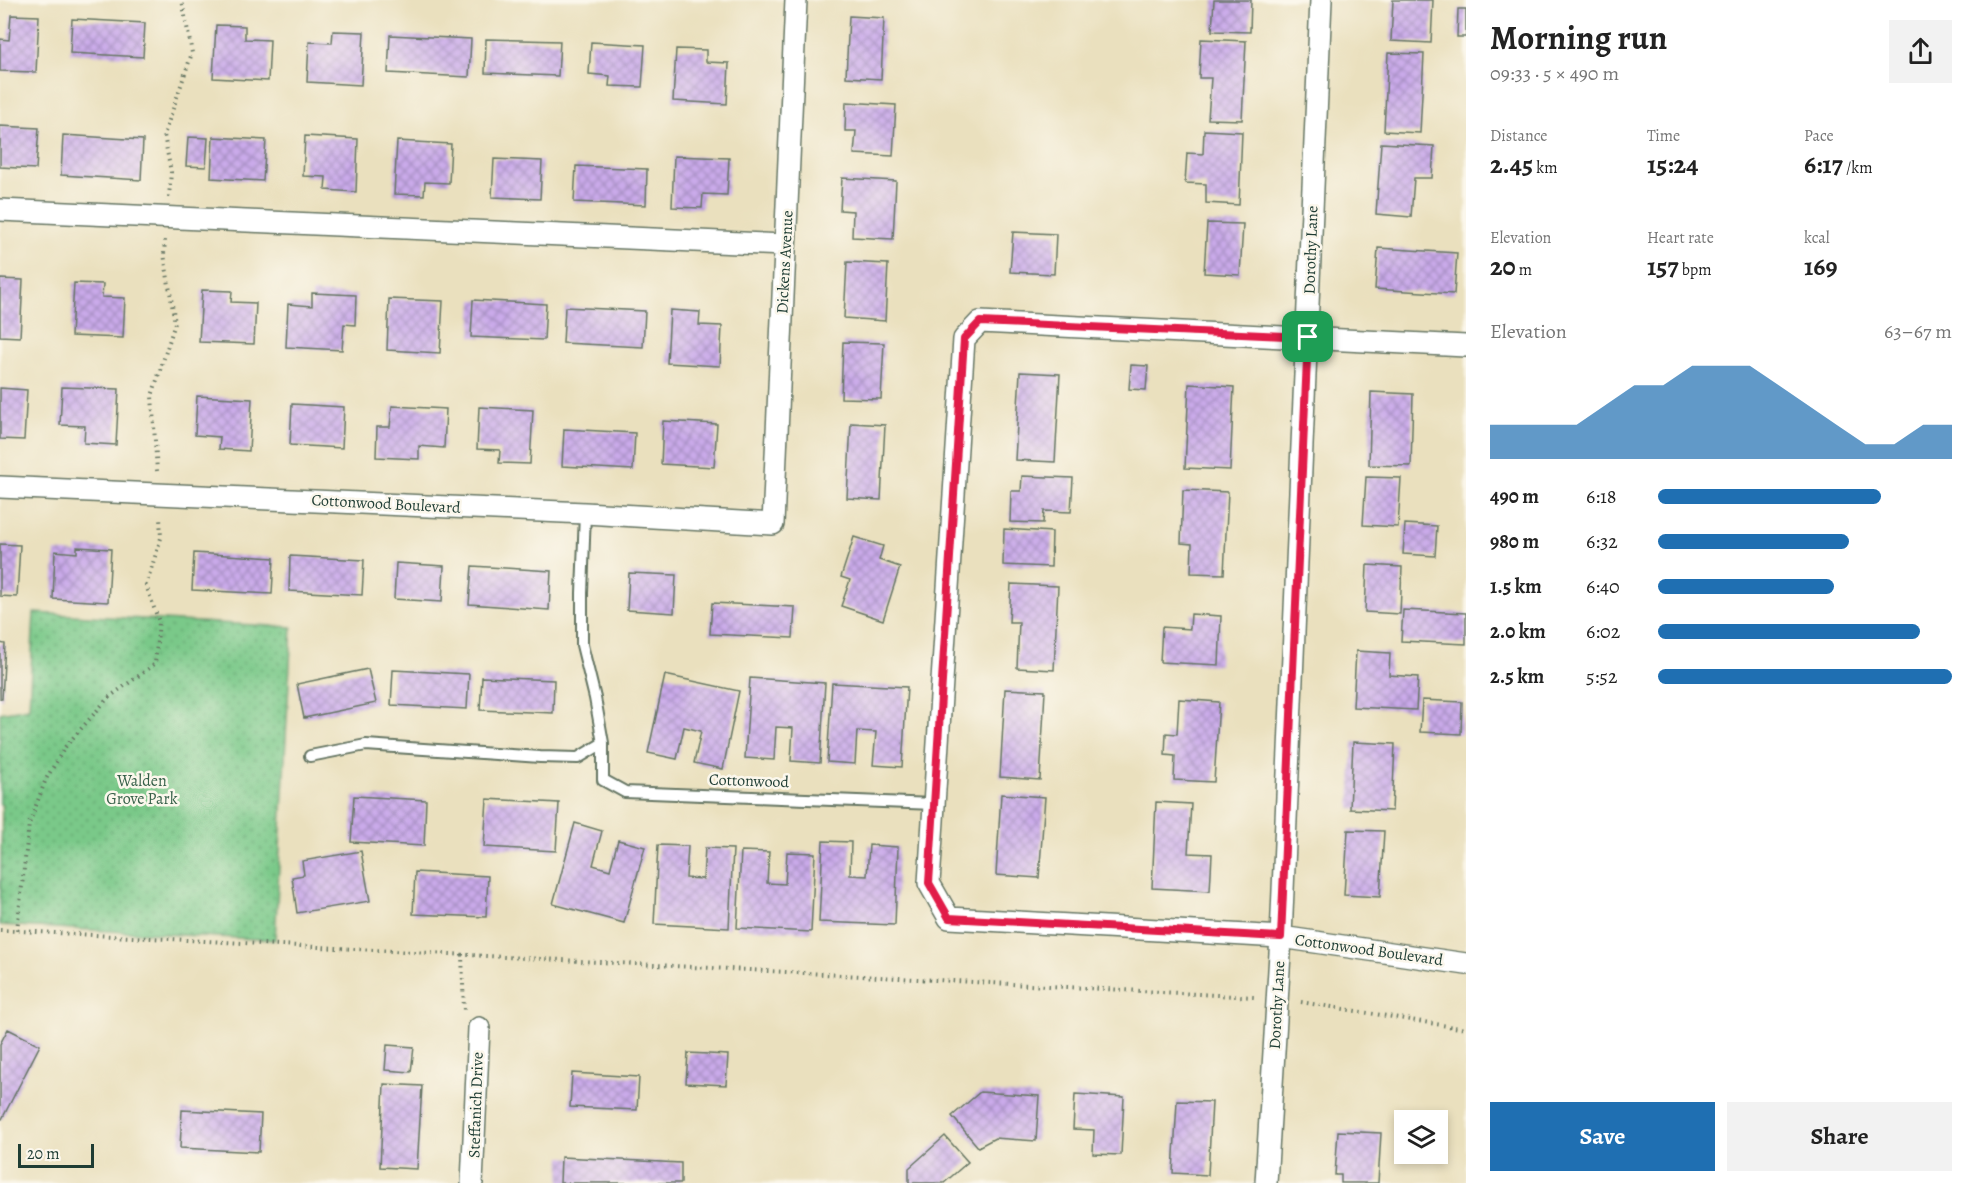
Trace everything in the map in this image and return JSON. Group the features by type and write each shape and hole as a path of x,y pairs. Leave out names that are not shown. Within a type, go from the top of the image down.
{"street":[{"name":"Dickens Avenue","path":"773,524 796,0"},
{"name":"Dorothy Lane","path":"1266,1183 1281,937 1321,0"},
{"path":"0,210 786,245"},
{"path":"934,804 964,339 980,322 1466,346"},
{"name":"Cottonwood Boulevard","path":"0,487 585,513 773,524"},
{"name":"Cottonwood Boulevard","path":"934,804 929,883 949,918 1281,937 1466,964"},
{"name":"Steffanich Drive","path":"472,1183 479,1028"}],"lane":[{"name":"Cottonwood","path":"585,513 582,645 603,743 603,780 625,792 934,804"},
{"path":"310,756 366,745 579,758 603,743"}],"path":[{"path":"0,930 1277,998 1466,1029"},
{"path":"462,954 464,1019 479,1028"}],"green space":[{"name":"Walden Grove Park","path":"34,613 292,627 275,940 0,925 2,805 0,804 0,713 29,708"}],"building":[{"path":"1214,0 1251,0 1250,32 1212,31"},
{"path":"1393,0 1433,0 1431,43 1391,41"},
{"path":"1458,9 1466,9 1466,37 1457,37"},
{"path":"11,15 39,16 36,72 0,71 0,39 9,40"},
{"path":"849,16 884,18 881,79 846,77"},
{"path":"72,19 145,23 143,57 70,53"},
{"path":"216,25 245,26 245,39 270,40 268,81 213,78"},
{"path":"333,31 364,32 361,85 307,82 309,42 332,43"},
{"path":"390,35 471,39 469,77 388,73"},
{"path":"486,39 560,41 558,76 485,73"},
{"path":"1201,39 1246,41 1242,120 1208,119 1211,78 1199,78"},
{"path":"591,42 645,45 642,87 609,86 610,76 589,74"},
{"path":"676,49 706,50 706,62 729,63 727,104 673,101"},
{"path":"1388,53 1424,54 1420,133 1384,131"},
{"path":"846,102 896,105 893,156 854,154 856,131 845,131"},
{"path":"0,126 39,128 36,169 0,167"},
{"path":"1204,130 1242,132 1239,205 1206,203 1206,184 1185,183 1187,153 1203,154"},
{"path":"63,135 143,140 141,180 61,175"},
{"path":"305,136 358,139 356,192 325,190 326,177 303,176"},
{"path":"188,137 208,138 206,167 186,166"},
{"path":"213,137 266,140 263,181 211,178"},
{"path":"397,141 451,144 449,183 425,182 424,195 394,194"},
{"path":"1381,143 1434,146 1432,178 1414,178 1411,217 1376,214"},
{"path":"674,156 729,158 727,195 703,194 702,208 672,207"},
{"path":"494,159 542,161 540,199 492,197"},
{"path":"576,166 647,169 646,205 574,202"},
{"path":"842,178 896,181 893,239 852,237 853,211 840,210"},
{"path":"1207,223 1243,224 1240,275 1204,273"},
{"path":"1013,232 1056,234 1054,274 1010,272"},
{"path":"1378,248 1457,253 1454,294 1375,289"},
{"path":"847,262 888,264 885,321 844,318"},
{"path":"0,279 23,280 20,337 0,336"},
{"path":"74,283 103,284 102,297 125,298 123,338 71,336"},
{"path":"202,290 232,291 231,302 256,303 254,344 199,342"},
{"path":"312,293 356,295 355,325 344,324 342,350 286,347 288,304 312,306"},
{"path":"389,299 443,301 440,353 387,350"},
{"path":"473,300 546,304 544,340 471,337"},
{"path":"565,307 645,311 643,347 563,343"},
{"path":"670,310 700,312 699,325 722,326 720,366 667,363"},
{"path":"843,342 884,343 881,399 841,398"},
{"path":"1131,365 1148,366 1146,390 1129,389"},
{"path":"1020,372 1060,374 1055,462 1015,460"},
{"path":"1189,384 1234,387 1230,470 1185,468"},
{"path":"62,387 119,389 116,445 84,443 85,426 60,425"},
{"path":"0,388 27,390 24,440 0,439"},
{"path":"1371,392 1413,394 1411,466 1369,465"},
{"path":"197,396 252,399 249,451 219,449 220,437 195,435"},
{"path":"292,404 344,407 342,448 290,445"},
{"path":"392,406 446,409 444,448 419,446 419,459 376,457 377,427 390,427"},
{"path":"479,407 533,410 530,464 499,463 500,450 477,449"},
{"path":"663,421 717,424 714,467 661,464"},
{"path":"851,423 885,425 881,500 847,498"},
{"path":"564,429 635,433 633,470 562,466"},
{"path":"1022,476 1073,478 1071,512 1044,511 1043,523 1010,522 1011,491 1021,491"},
{"path":"1366,477 1401,478 1398,527 1363,525"},
{"path":"1183,490 1228,492 1224,574 1191,573 1192,544 1181,543"},
{"path":"1405,524 1437,526 1435,556 1403,554"},
{"path":"1004,529 1052,532 1051,567 1003,565"},
{"path":"854,537 883,546 879,560 900,567 883,620 841,606 850,580 841,577"},
{"path":"0,544 20,545 17,597 0,596"},
{"path":"77,547 111,549 108,602 53,599 55,551 77,553"},
{"path":"194,553 274,558 272,594 192,590"},
{"path":"290,556 364,560 362,595 289,591"},
{"path":"396,563 444,566 442,602 394,599"},
{"path":"1367,565 1402,567 1400,614 1365,612"},
{"path":"472,566 551,571 549,610 469,604"},
{"path":"629,573 676,575 674,613 627,610"},
{"path":"1011,584 1058,586 1054,670 1017,668 1019,622 1009,622"},
{"path":"712,603 795,607 793,638 710,634"},
{"path":"1403,610 1466,613 1466,644 1401,641"},
{"path":"1191,614 1221,616 1219,665 1160,662 1162,627 1190,629"},
{"path":"0,643 5,644 2,699 0,699"},
{"path":"1356,651 1390,653 1389,675 1418,677 1416,710 1353,707"},
{"path":"368,669 376,703 304,718 297,684"},
{"path":"393,670 469,674 467,709 391,705"},
{"path":"665,675 739,691 723,769 694,763 701,731 684,727 677,759 648,753"},
{"path":"482,677 554,680 553,713 480,710"},
{"path":"750,678 825,683 820,763 791,761 793,728 776,727 774,760 745,758"},
{"path":"832,683 907,687 902,767 873,765 876,732 857,731 855,764 827,762"},
{"path":"1005,689 1045,691 1040,780 1000,777"},
{"path":"1179,699 1219,702 1214,782 1174,780 1175,756 1165,755 1166,733 1177,734"},
{"path":"1422,700 1462,702 1461,734 1420,732"},
{"path":"1353,742 1395,744 1392,811 1350,809"},
{"path":"1001,794 1045,797 1039,878 996,875"},
{"path":"354,796 426,800 424,846 351,842"},
{"path":"487,799 559,803 556,851 484,847"},
{"path":"1156,802 1191,804 1188,853 1212,854 1210,891 1152,888"},
{"path":"575,823 602,831 593,865 610,870 618,840 645,847 624,923 553,904"},
{"path":"1348,830 1384,831 1380,897 1344,895"},
{"path":"823,841 851,842 850,875 867,876 869,845 898,847 895,925 819,922"},
{"path":"658,845 688,846 686,878 703,879 705,848 733,849 729,928 654,924"},
{"path":"361,851 370,901 297,913 292,877 304,875 302,861"},
{"path":"741,851 769,852 767,883 785,884 787,852 815,853 811,932 737,928"},
{"path":"415,872 488,876 486,917 413,914"},
{"path":"8,1029 40,1045 0,1119 0,1044"},
{"path":"387,1045 414,1047 411,1072 385,1070"},
{"path":"688,1053 728,1055 726,1085 686,1083"},
{"path":"572,1073 639,1077 637,1110 570,1107"},
{"path":"384,1084 422,1086 417,1169 380,1167"},
{"path":"980,1092 1039,1096 1036,1141 995,1138 978,1147 952,1116"},
{"path":"1075,1094 1124,1097 1121,1155 1093,1154 1094,1130 1073,1129"},
{"path":"1177,1101 1212,1102 1208,1175 1173,1173"},
{"path":"182,1110 261,1114 259,1152 180,1148"},
{"path":"1338,1131 1381,1133 1378,1183 1341,1183 1341,1175 1335,1175"},
{"path":"945,1136 968,1162 944,1183 909,1183 909,1168"},
{"path":"561,1157 681,1163 681,1183 560,1183"}],"route":[{"path":"980,322 1308,337 1281,937 949,918 929,883 964,339 980,322"}]}
